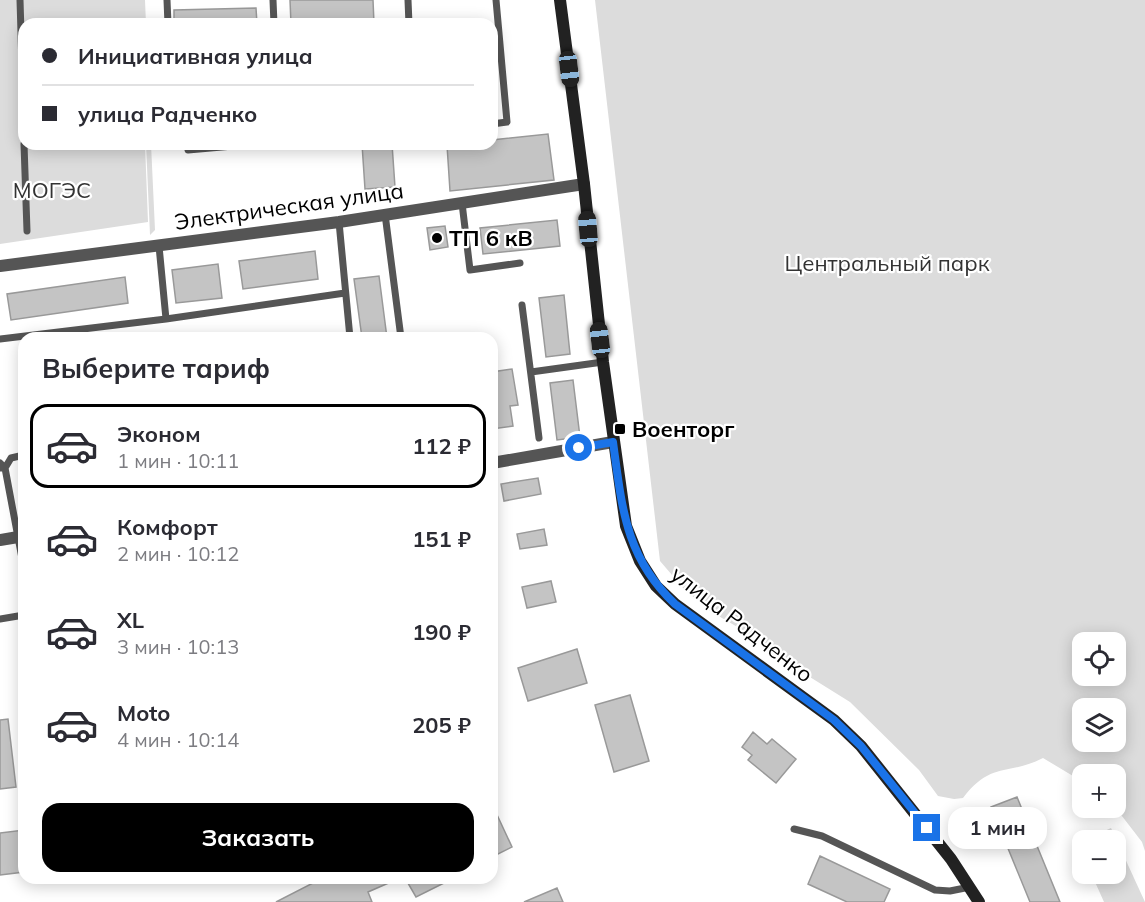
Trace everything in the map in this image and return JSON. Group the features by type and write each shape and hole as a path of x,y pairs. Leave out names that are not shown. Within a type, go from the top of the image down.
{"street":[{"name":"улица Радченко","path":"560,0 584,184 613,442 626,526 640,561 656,586 675,604 834,720 861,746 940,845 979,902"},
{"name":"Электрическая улица","path":"0,266 339,222 584,184"},
{"path":"498,462 613,442"},
{"path":"0,540 18,537"}],"lane":[{"path":"20,0 21,18"},
{"path":"167,0 168,18"},
{"path":"273,0 274,18"},
{"path":"408,0 409,18"},
{"path":"496,0 498,18"},
{"path":"498,22 507,122 498,123"},
{"path":"24,150 27,231"},
{"path":"462,203 470,270 520,263"},
{"path":"385,214 400,332"},
{"path":"339,222 349,332"},
{"path":"159,246 166,319"},
{"path":"58,332 345,293"},
{"path":"522,305 539,438"},
{"path":"0,339 18,337"},
{"path":"531,372 603,362"},
{"path":"18,457 10,458 2,466 18,526"},
{"path":"0,618 18,616"},
{"path":"794,829 822,836 934,890 970,887"}],"green space":[{"name":"МОГЭС","path":"0,0 145,0 146,18 18,18 18,150 145,150 148,222 0,244"},
{"name":"Центральный парк","path":"595,0 1145,0 1145,851 1142,842 1123,818 1126,818 1126,764 1072,764 1072,775 1043,758 1020,767 991,774 973,786 963,798 938,796 919,770 850,702 789,664 746,632 710,611 684,589 660,561"},
{"path":"146,150 151,150 155,230 150,235"},
{"path":"1126,861 1145,902 1104,902 1096,884 1126,884"}],"building":[{"path":"290,0 373,0 374,18 291,18"},
{"path":"256,8 257,18 174,18 174,10"},
{"path":"548,134 554,180 450,191 447,150 498,150 498,139"},
{"path":"362,150 392,150 395,187 365,189"},
{"path":"557,220 560,246 483,254 480,228"},
{"name":"ТП 6 кВ","path":"445,226 448,247 430,250 427,228"},
{"path":"315,251 318,279 243,289 239,261"},
{"path":"218,264 222,298 176,303 172,270"},
{"path":"379,276 386,332 361,332 354,279"},
{"path":"125,277 128,303 11,320 7,294"},
{"path":"564,295 570,354 546,357 539,298"},
{"path":"512,369 518,405 510,406 513,426 498,428 498,371"},
{"path":"573,380 580,437 557,440 550,383"},
{"path":"538,478 541,494 504,501 501,484"},
{"path":"544,529 547,545 520,549 517,534"},
{"path":"551,581 556,602 527,608 522,587"},
{"path":"577,649 587,683 528,701 518,668"},
{"path":"630,695 649,761 614,772 595,705"},
{"path":"8,719 16,787 0,789 0,720"},
{"path":"753,732 767,744 772,739 796,759 776,783 748,760 752,755 742,747"},
{"path":"1017,797 1060,902 1030,902 991,807"},
{"path":"498,817 512,847 498,854"},
{"path":"18,831 18,873 0,875 0,833"},
{"path":"820,856 890,889 884,902 847,902 808,884"},
{"path":"311,884 386,884 368,892 372,902 276,902"},
{"path":"408,884 442,884 416,897"},
{"path":"557,888 563,902 524,902"}],"place":[{"name":"ТП 6 кВ","path":"437,238"},
{"name":"Военторг","path":"620,429"}],"route":[{"path":"579,448 613,442 626,526 631,543 656,586 675,604 834,720 861,746 927,828"}]}
